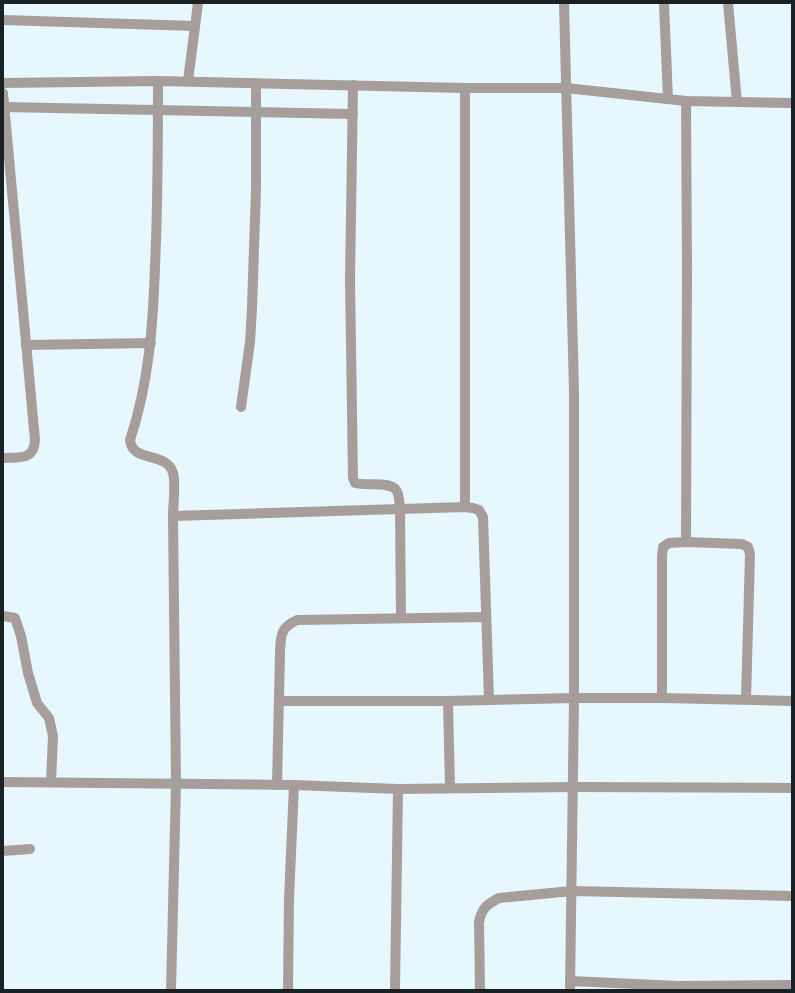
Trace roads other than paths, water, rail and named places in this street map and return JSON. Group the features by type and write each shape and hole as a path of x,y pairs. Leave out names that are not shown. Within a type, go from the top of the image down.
{"street":[{"path":"188,81 198,3"},
{"path":"564,3 574,392 574,698 570,986 677,988 787,987"},
{"path":"664,3 668,99"},
{"path":"728,3 737,102"},
{"path":"3,20 195,26"},
{"path":"158,81 158,198 154,306 151,342 146,374 130,440 130,446 139,453 162,461 169,466 173,473 174,482 173,516 176,784 171,990"},
{"path":"3,83 188,81 466,88 566,88 686,101 792,103"},
{"path":"241,406 250,342 252,308 256,190 256,83"},
{"path":"353,85 350,280 353,478 356,482 361,484 390,486 396,489 400,509 401,618"},
{"path":"465,507 466,88"},
{"path":"3,93 35,440 35,449 30,454 24,457 3,458"},
{"path":"686,101 686,542"},
{"path":"4,107 353,114"},
{"path":"26,345 151,342"},
{"path":"173,516 465,507 479,510 483,517 488,700"},
{"path":"662,698 662,557 664,547 669,543 686,542 742,544 748,547 750,554 746,699"},
{"path":"3,616 14,618 21,636 28,673 38,703 48,718 53,736 50,782"},
{"path":"277,785 281,634 288,625 297,620 486,617"},
{"path":"279,701 448,701 574,698 746,699 792,701"},
{"path":"448,701 450,788"},
{"path":"3,782 294,785 398,789 573,787 792,788"},
{"path":"288,990 289,899 294,785"},
{"path":"395,990 398,789"},
{"path":"3,851 30,849"},
{"path":"480,990 478,922 481,911 488,904 499,898 572,891 792,896"}]}
